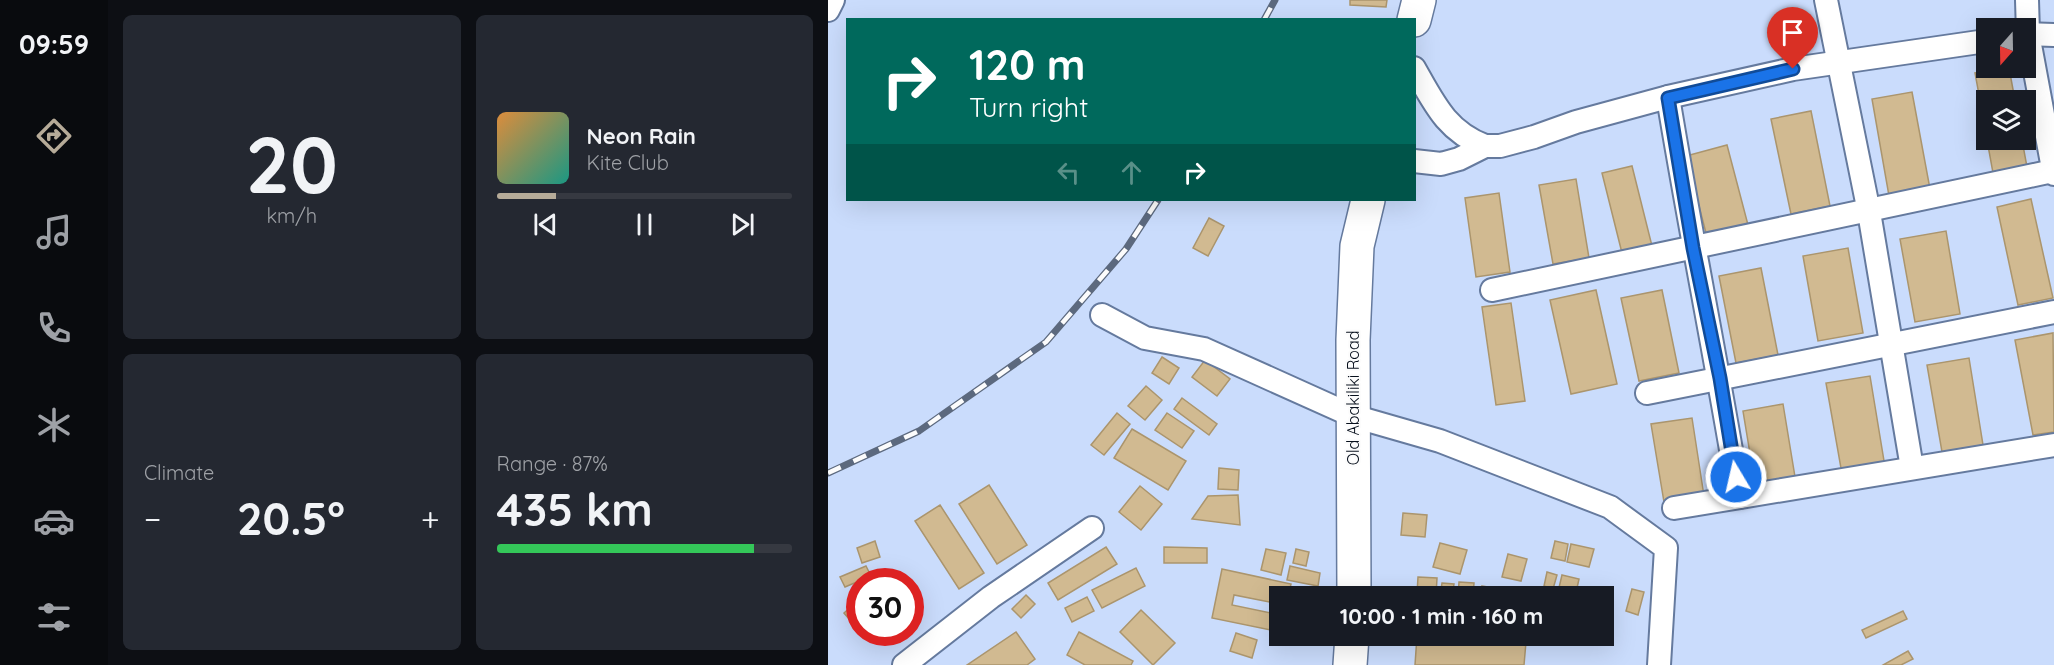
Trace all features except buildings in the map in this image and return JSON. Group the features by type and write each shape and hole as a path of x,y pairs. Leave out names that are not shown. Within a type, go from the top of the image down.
{"main road":[{"path":"1414,18 1419,0"},
{"name":"Old Abakiliki Road","path":"1354,586 1353,340 1357,246 1368,201"},
{"path":"1350,665 1351,646"}],"street":[{"path":"828,10 833,0"},
{"path":"1826,0 1869,212 1912,468"},
{"path":"2026,18 2027,0"},
{"path":"2036,34 2054,35"},
{"path":"1416,72 1433,102 1454,129 1469,140 1485,146 1500,146 1576,122 1793,69 1976,41"},
{"path":"1492,290 2054,173 2035,78"},
{"path":"1668,98 1693,248 1720,378 1739,497"},
{"path":"1416,161 1441,164 1459,159 1485,146"},
{"path":"1647,393 2054,312"},
{"path":"1101,315 1145,338 1204,349 1353,416 1440,441 1610,507 1666,548 1659,665"},
{"path":"1674,508 2054,445"},
{"path":"904,665 992,597 1092,528"}],"railway":[{"path":"1265,18 1275,0"},
{"path":"828,473 919,431 1046,342 1126,249 1157,201"}],"route":[{"path":"1736,477 1720,378 1693,248 1668,98 1793,69"}]}
